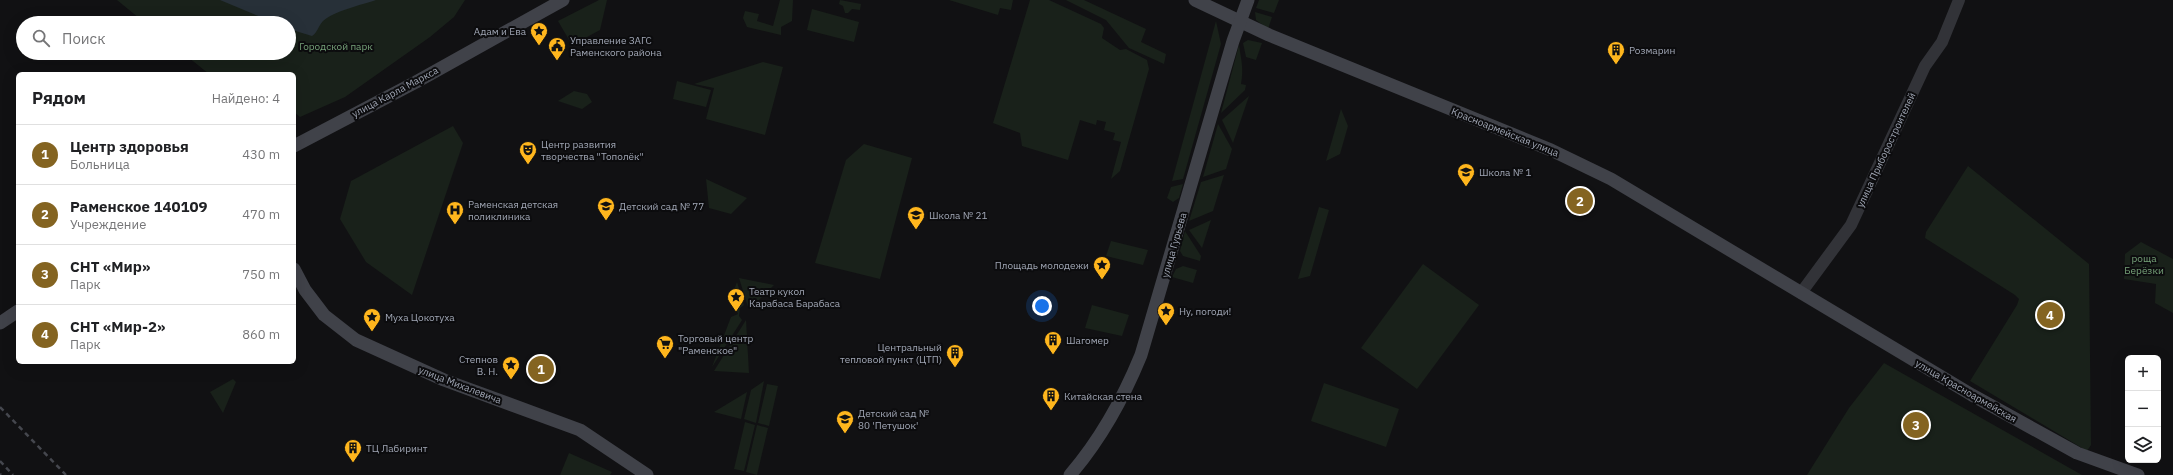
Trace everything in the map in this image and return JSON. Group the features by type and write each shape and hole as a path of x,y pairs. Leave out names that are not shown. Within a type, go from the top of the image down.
{"main road":[{"name":"улица Карла Маркса","path":"296,145 496,38 563,0"},
{"name":"Красноармейская улица","path":"1195,0 1240,22 1550,150 1606,176 1801,293"},
{"name":"улица Гурьева","path":"1070,475 1097,442 1133,375 1160,293 1240,22 1248,0"},
{"name":"улица Михалевича","path":"296,273 305,290 324,315 356,340 444,380 580,430 647,475"},
{"name":"улица Красноармейская","path":"1801,293 1972,395 2077,453 2138,475"},
{"path":"0,323 16,312"}],"street":[{"name":"улица Приборостроителей","path":"1801,293 1851,225 1925,66 1946,32 1959,0"}],"green space":[{"name":"Городской парк","path":"117,0 465,0 454,17 430,37 345,97 300,117 296,114 296,72 207,72 192,60 296,60 296,16 136,16"},
{"path":"599,0 607,0 600,30 572,45 558,21"},
{"path":"780,0 793,0 792,21 781,27 781,35 747,27 743,18 745,11 759,14 757,21 773,26"},
{"path":"840,0 861,4 860,10 852,9 848,13 845,13 843,6 839,4"},
{"path":"949,0 1013,0 1011,10 1000,8 998,15"},
{"path":"1030,0 1049,0 1101,24 1104,28 1102,38 1120,50 1126,49 1147,60 1149,69 1120,171 1111,179 1121,142 1113,140 1115,133 1104,130 1106,122 1097,120 1096,125 1080,120 1068,160 1022,146 1020,133 993,123"},
{"path":"1066,0 1084,0 1146,29 1141,42 1166,54 1164,64 1129,48 1106,20"},
{"path":"1259,0 1279,0 1274,13 1256,8"},
{"path":"812,9 859,22 854,42 807,30"},
{"path":"1255,12 1272,17 1268,29 1256,20"},
{"path":"1216,21 1221,44 1183,179 1172,181"},
{"path":"1248,40 1262,43 1256,60 1246,57 1243,43"},
{"path":"1239,45 1242,69 1241,84 1246,85 1245,90 1221,113"},
{"path":"763,62 783,67 765,135 706,119 714,88 694,84"},
{"path":"677,81 711,90 706,107 673,99"},
{"path":"574,91 587,94 592,102 582,109 558,101"},
{"path":"1249,96 1233,143 1222,120"},
{"path":"1341,109 1348,126 1340,154 1326,161"},
{"path":"1218,124 1232,149 1226,169 1203,177"},
{"path":"453,126 463,143 412,295 366,262 340,219 351,181"},
{"path":"864,144 912,158 880,279 815,263 846,160"},
{"path":"1968,166 2089,264 2091,445 2087,451 1970,381 2017,305 2019,299 1925,238 1926,232"},
{"path":"1224,175 1213,211 1189,221 1201,182"},
{"path":"706,179 747,198 731,214 709,208"},
{"path":"1183,184 1179,198 1173,202 1167,198 1171,187"},
{"path":"1319,207 1329,210 1310,276 1298,279"},
{"path":"1211,220 1202,248 1189,230"},
{"path":"1185,231 1201,256 1200,261 1183,256 1180,251"},
{"path":"1111,241 1148,250 1143,265 1106,256"},
{"name":"роща Берёзки","path":"2141,242 2173,259 2173,313 2155,303 2156,284 2124,279 2125,254"},
{"path":"1423,264 1479,305 1417,389 1361,348"},
{"path":"1183,266 1197,270 1193,283 1172,277 1176,269"},
{"path":"739,278 774,285 751,308 748,307"},
{"path":"737,282 744,305 740,308 739,316 742,320 712,367 731,317 738,314 731,298"},
{"path":"1092,305 1129,315 1122,336 1085,328"},
{"path":"746,320 749,373 714,371"},
{"path":"1884,363 2082,475 1807,475 1849,408"},
{"path":"233,379 236,382 223,413 210,392"},
{"path":"764,381 756,423 744,419 751,390"},
{"path":"1324,383 1399,409 1386,447 1311,421"},
{"path":"767,384 778,386 769,426 758,423"},
{"path":"747,392 741,419 714,412"},
{"path":"745,422 755,425 744,471 734,469"},
{"path":"757,425 768,428 757,475 746,472"},
{"path":"569,453 612,472 610,475 560,475"}],"shaded area":[{"path":"220,0 376,0 341,11 328,17 321,23 316,33 312,36 296,31 296,16 258,16"}],"railway":[{"path":"0,407 66,475"},
{"path":"0,461 13,475"}],"place":[{"name":"Адам и Ева","path":"539,46"},
{"name":"Управление ЗАГС Раменского района","path":"557,61"},
{"name":"Розмарин","path":"1616,65"},
{"name":"Центр развития творчества \"Тополёк\"","path":"528,165"},
{"name":"Школа № 1","path":"1466,187"},
{"name":"Раменское 140109","path":"1580,201"},
{"name":"Детский сад № 77","path":"606,221"},
{"name":"Раменская детская поликлиника","path":"455,225"},
{"name":"Школа № 21","path":"916,230"},
{"name":"Площадь молодежи","path":"1102,280"},
{"name":"Театр кукол Карабаса Барабаса","path":"736,312"},
{"name":"СНТ «Мир-2»","path":"2050,315"},
{"name":"Ну, погоди!","path":"1166,326"},
{"name":"Муха Цокотуха","path":"372,332"},
{"name":"Шагомер","path":"1053,355"},
{"name":"Торговый центр \"Раменское\"","path":"665,359"},
{"name":"Центральный тепловой пункт (ЦТП)","path":"955,368"},
{"name":"Центр здоровья","path":"541,369"},
{"name":"Степнов В. Н.","path":"511,380"},
{"name":"Китайская стена","path":"1051,411"},
{"name":"СНТ «Мир»","path":"1916,425"},
{"name":"Детский сад № 80 'Петушок'","path":"845,434"},
{"name":"ТЦ Лабиринт","path":"353,463"}]}
